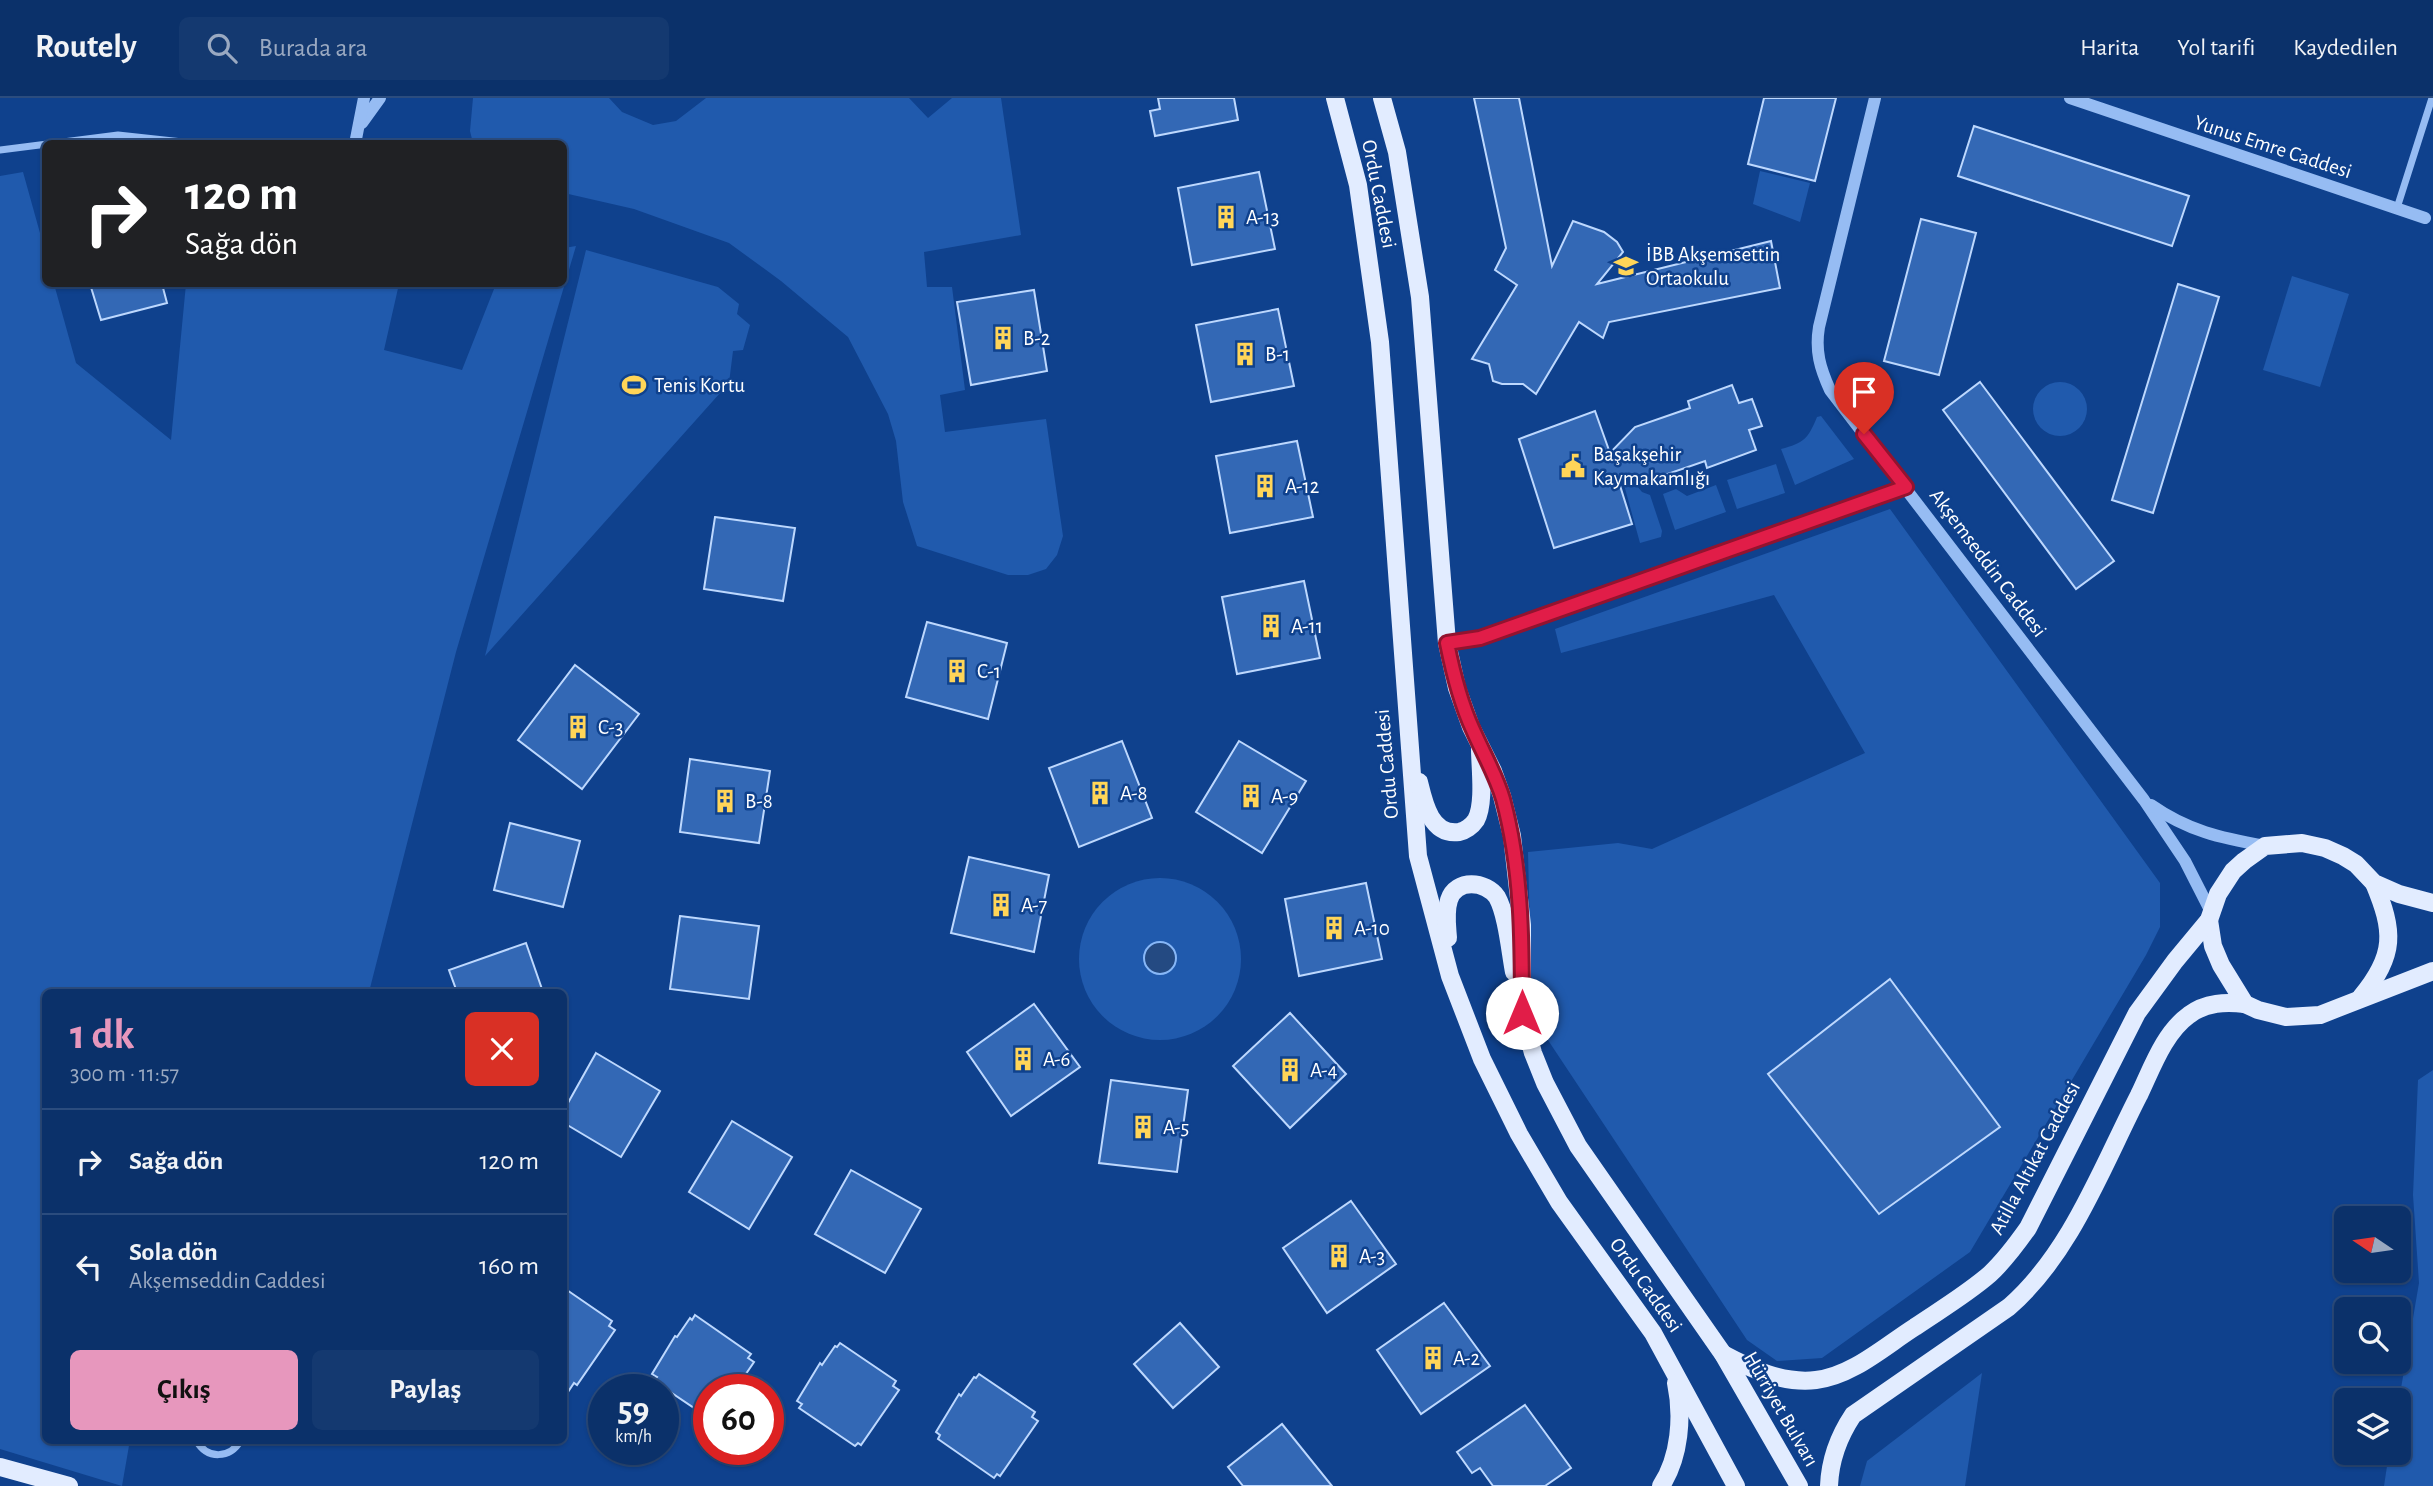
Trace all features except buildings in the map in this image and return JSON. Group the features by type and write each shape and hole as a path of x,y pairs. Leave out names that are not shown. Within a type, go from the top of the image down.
{"main road":[{"name":"Ordu Caddesi","path":"1335,98 1358,185 1380,342 1418,856 1450,976 1482,1059 1519,1134 1559,1202 1653,1333 1672,1366"},
{"name":"Ordu Caddesi","path":"1382,98 1397,152 1420,297 1447,643 1457,688 1480,748 1493,771 1512,836 1522,925 1522,1013 1533,1054 1578,1146 1723,1354"},
{"path":"1407,728 1429,816 1441,830 1454,833 1465,831 1476,820 1480,805 1480,748"},
{"path":"2245,1004 2221,965 2213,946 2210,916 2218,894 2233,871 2265,846 2302,843 2325,848 2356,864 2374,883 2399,894 2433,903"},
{"path":"2358,999 2381,969 2389,939 2389,924 2374,883"},
{"path":"1450,976 1446,913 1449,897 1458,887 1481,885 1492,890 1499,901 1522,1013"},
{"name":"Atilla Altıkat Caddesi","path":"1723,1354 1746,1366 1780,1378 1814,1380 1836,1375 1871,1356 1989,1275 2010,1254 2028,1228 2137,1013 2210,916"},
{"path":"1829,1486 1834,1454 1844,1427 1853,1415 2009,1307 2027,1292 2046,1269 2077,1219 2156,1059 2179,1023 2202,1007 2224,1002 2245,1004 2286,1017 2305,1018 2320,1015 2433,971"},
{"name":"Hürriyet Bulvarı","path":"1723,1354 1799,1486"},
{"path":"1661,1486 1672,1460 1680,1413 1672,1366"},
{"path":"1672,1366 1736,1486"},
{"path":"0,1467 69,1486"}],"street":[{"path":"356,140 364,98"},
{"path":"360,126 380,98"},
{"name":"Akşemseddin Caddesi","path":"1875,98 1819,327 1816,346 1821,369 1830,390 2144,800 2185,861 2210,916"},
{"name":"Yunus Emre Caddesi","path":"2070,98 2425,218"},
{"path":"2397,208 2432,98"},
{"path":"79,140 118,135 164,140"},
{"path":"0,150 42,145"},
{"path":"1447,643 1480,638 1906,487"},
{"name":"Akşemseddin Caddesi","path":"2144,800 2174,821 2201,832 2265,846"},
{"path":"199,1444 205,1451 219,1455 234,1450 238,1444"}],"shaded area":[{"path":"473,98 609,98 622,112 653,125 676,121 706,98 909,98 928,118 952,98 1001,98 1021,235 924,252 927,287 952,287 965,390 940,395 945,432 1046,419 1063,536 1057,555 1046,569 1028,575 1008,575 917,546 903,502 896,441 888,414 848,337 781,281 729,243 634,209 567,194 567,140 472,140 470,131"},
{"path":"1760,171 1810,183 1800,222 1753,204"},
{"path":"23,172 42,240 42,287 55,287 76,363 171,440 186,287 398,287 384,350 462,370 495,287 564,287 456,652 370,989 42,989 42,1444 129,1444 122,1486 0,1449 0,176"},
{"path":"576,246 567,276 567,248"},
{"path":"586,250 718,287 739,304 737,314 750,325 743,350 733,351 729,383 485,656"},
{"path":"2292,276 2349,294 2320,387 2263,370"},
{"path":"2060,382 2079,390 2087,409 2079,428 2060,436 2041,428 2033,409 2041,390"},
{"path":"1821,416 1854,459 1795,485 1781,449 1804,439 1817,417"},
{"path":"1776,464 1785,493 1737,509 1727,480"},
{"path":"1631,479 1642,492 1650,495 1662,531 1661,537 1640,543 1623,481"},
{"path":"1716,485 1726,512 1675,530 1663,494 1676,489 1687,496"},
{"path":"1890,509 2160,883 2160,927 1970,1252 1822,1358 1777,1361 1747,1340 1532,1016 1528,852 1618,843 1652,849 1865,753 1774,595 1561,653 1555,629"},
{"path":"1160,878 1191,885 1217,902 1234,928 1241,959 1234,990 1217,1016 1191,1033 1160,1040 1129,1033 1103,1016 1086,990 1079,959 1086,928 1103,902 1129,885"},
{"path":"1160,942 1171,947 1176,958 1171,969 1160,974 1149,969 1144,958 1149,947"},
{"path":"2433,1070 2433,1486 2384,1486 2387,1465 2411,1465 2411,1388 2401,1388 2403,1374 2411,1374 2411,1330 2419,1283 2413,1195 2418,1080"},
{"path":"1982,1373 1965,1486 1860,1486 1867,1461"}],"place":[{"name":"A-13","path":"1226,217"},
{"name":"İBB Akşemsettin Ortaokulu","path":"1626,266"},
{"name":"B-2","path":"1003,338"},
{"name":"B-1","path":"1245,354"},
{"name":"Tenis Kortu","path":"634,385"},
{"name":"Başakşehir Kaymakamlığı","path":"1573,466"},
{"name":"A-12","path":"1265,486"},
{"name":"A-11","path":"1271,626"},
{"name":"C-1","path":"957,671"},
{"name":"C-3","path":"578,727"},
{"name":"A-8","path":"1100,793"},
{"name":"A-9","path":"1251,796"},
{"name":"B-8","path":"725,801"},
{"name":"A-7","path":"1001,905"},
{"name":"A-10","path":"1334,928"},
{"name":"A-6","path":"1023,1059"},
{"name":"A-4","path":"1290,1070"},
{"name":"A-5","path":"1143,1127"},
{"name":"A-3","path":"1339,1256"},
{"name":"A-2","path":"1433,1358"}],"route":[{"path":"1522,1013 1522,925 1512,836 1493,771 1480,748 1457,688 1447,643 1480,638 1906,487 1864,434"}]}
